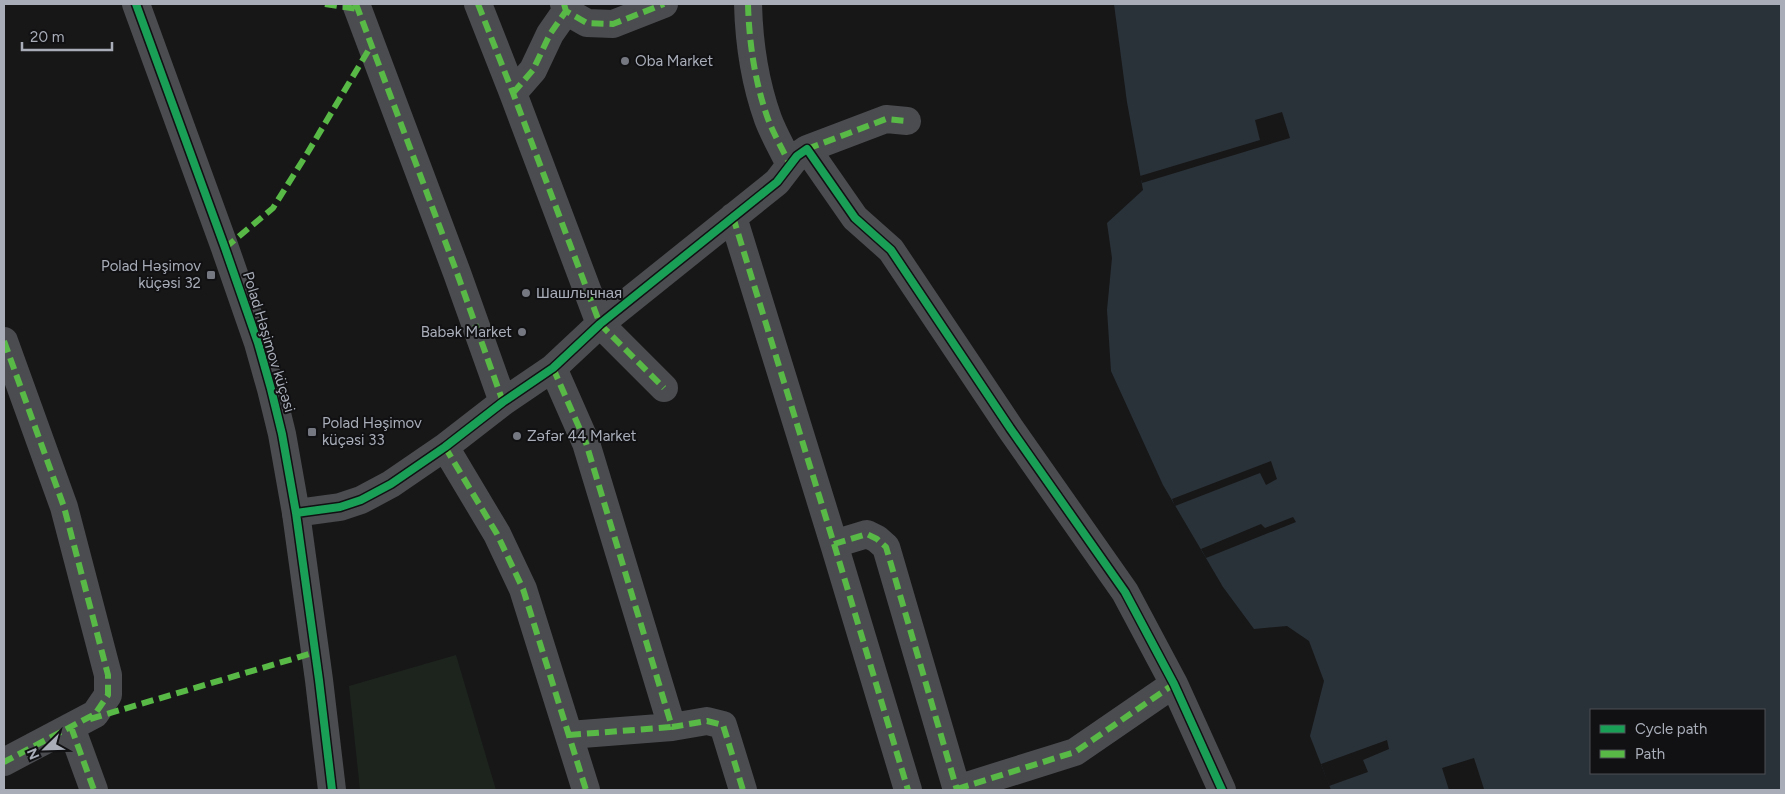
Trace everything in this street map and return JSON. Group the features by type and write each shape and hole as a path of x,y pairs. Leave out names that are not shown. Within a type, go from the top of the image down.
{"street":[{"name":"Polad Həşimov küçəsi","path":"136,4 258,343 282,434 296,513 332,790"},
{"path":"356,4 457,273 503,402"},
{"path":"478,4 600,324 664,388"},
{"path":"513,93 533,70 565,8 588,22 613,24 664,4"},
{"path":"748,4 749,29 755,69 768,119 798,157 855,218 891,250 1010,428 1125,592 1174,684 1222,790"},
{"path":"296,513 340,507 361,500 390,484 445,447 503,402 552,368 600,324 777,182 798,157 886,119 907,121"},
{"path":"733,218 908,790"},
{"path":"4,341 64,507 108,674 108,695 95,714 4,762"},
{"path":"552,368 586,444 672,727"},
{"path":"445,447 497,534 520,582 586,790"},
{"path":"834,544 867,534 877,539 886,547 957,790 1075,752 1174,684"},
{"path":"569,735 672,727 707,721 723,725 743,790"},
{"path":"71,727 94,790"}],"shaded area":[{"path":"1114,4 1781,4 1781,790 1331,790 1310,736 1324,681 1309,641 1287,626 1254,629 1223,587 1163,485 1111,371 1107,310 1112,258 1107,223 1143,190 1127,102"},
{"path":"456,655 496,790 360,790 349,686"}],"pier":[{"path":"1282,112 1290,138 1142,183 1140,176 1260,140 1255,120"},
{"path":"1271,461 1277,479 1266,485 1260,473 1175,506 1172,499"},
{"path":"1293,517 1296,522 1206,558 1201,549 1261,524 1265,528"},
{"path":"1387,740 1389,749 1363,760 1368,772 1329,786 1321,764"},
{"path":"1474,758 1484,789 1449,790 1442,768"}],"marked path":[{"path":"325,4 357,9"},
{"path":"356,4 457,273 503,402"},
{"path":"478,4 600,324 664,388"},
{"path":"564,4 566,11 587,23 613,24 664,4"},
{"path":"748,4 751,48 763,105 770,125 790,165"},
{"path":"513,93 533,70 550,34 566,11"},
{"path":"225,248 273,208 371,46"},
{"path":"807,149 886,119 907,121"},
{"path":"733,217 834,544 867,534 877,539 886,547 957,790"},
{"path":"4,341 64,507 108,675 108,695 95,714 4,762"},
{"path":"553,368 586,443 672,727 707,721 723,725 743,790"},
{"path":"445,447 497,534 523,589 586,790"},
{"path":"834,544 908,790"},
{"path":"90,719 316,652"},
{"path":"957,789 1075,752 1174,684"},
{"path":"71,727 94,790"},
{"path":"569,735 672,727"}],"cycle path":[{"path":"136,4 225,248 258,343 271,389 282,434 296,513 332,790"},
{"path":"296,513 340,507 361,500 391,484 445,447 503,402 553,368 600,324 777,182 797,156 807,149 855,218 891,250 1010,428 1125,592 1174,684 1222,790"}],"place":[{"name":"Oba Market","path":"625,61"},
{"name":"Polad Həşimov küçəsi 32","path":"211,275"},
{"name":"Шашлычная","path":"526,293"},
{"name":"Babək Market","path":"522,332"},
{"name":"Polad Həşimov küçəsi 33","path":"312,432"},
{"name":"Zəfər 44 Market","path":"517,436"}]}
